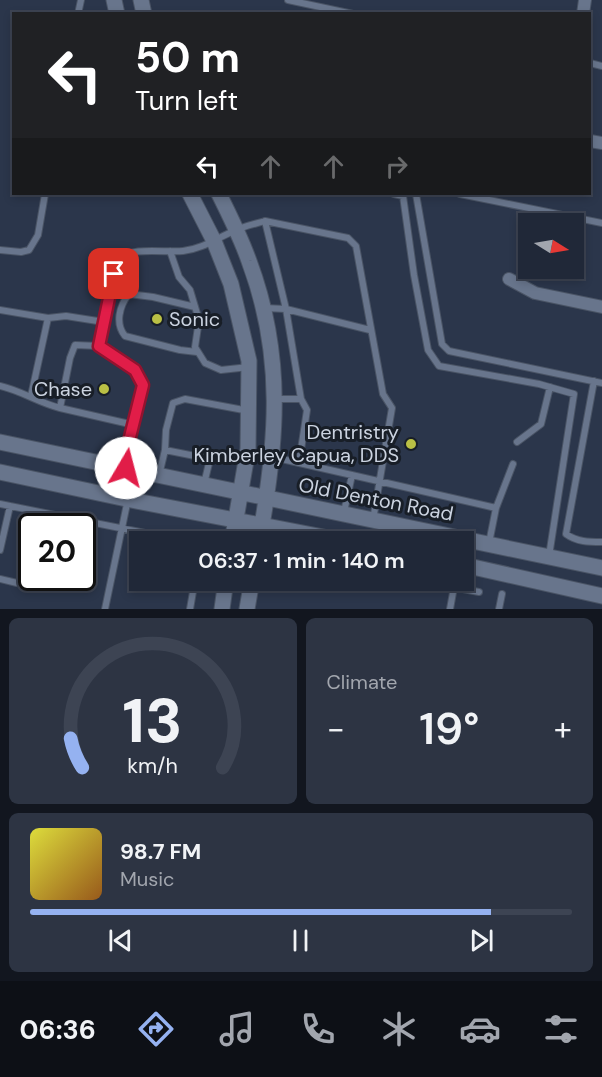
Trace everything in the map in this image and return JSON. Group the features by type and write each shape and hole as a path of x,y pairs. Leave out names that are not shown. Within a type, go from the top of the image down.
{"main road":[{"path":"191,195 214,241 231,284 249,367 248,449 234,531"},
{"path":"219,195 250,262 263,308 274,363 273,457 261,531"},
{"name":"Old Denton Road","path":"0,442 602,567"},
{"path":"0,472 296,531"},
{"path":"484,570 488,544"},
{"path":"474,568 602,596"},
{"path":"222,609 224,591"},
{"path":"247,609 250,591"}],"street":[{"path":"510,279 535,293 602,307"}],"lane":[{"path":"288,0 343,12"},
{"path":"0,250 29,250 38,235 45,195"},
{"path":"398,195 403,196 414,275 428,350 440,366 550,387 574,394 549,556"},
{"path":"416,195 442,344 450,351 602,383"},
{"path":"465,195 602,223"},
{"path":"265,221 286,309 301,399 307,410 299,463"},
{"path":"99,346 119,260 126,254 198,248 236,230 265,221 348,238 356,246 383,394 392,408 373,520"},
{"path":"170,251 179,276 190,290 199,320 195,347 205,363 221,370 249,367"},
{"path":"195,307 129,294 123,301 120,330 125,336 180,350 198,352"},
{"path":"263,308 286,309 370,330"},
{"path":"0,310 48,318 66,316 104,322"},
{"path":"31,396 48,318"},
{"path":"60,408 70,358 75,345 99,346 135,370 143,385 126,468"},
{"path":"594,381 566,534 573,539 602,542"},
{"path":"0,386 31,396 45,404 134,425"},
{"path":"517,442 541,424 550,387"},
{"path":"159,475 165,450 165,430 172,403 185,399 249,411"},
{"path":"275,399 301,399"},
{"path":"165,450 210,459 204,485"},
{"path":"273,457 496,508"},
{"path":"488,544 496,508 513,464"},
{"path":"343,514 352,475"},
{"path":"107,609 128,499"},
{"path":"0,504 132,531"},
{"path":"0,550 10,506"},
{"path":"0,579 17,583"},
{"path":"190,609 193,591"},
{"path":"450,609 453,591"},
{"path":"474,591 479,592"},
{"path":"499,609 502,594"}],"place":[{"name":"Sonic","path":"157,319"},
{"name":"Chase","path":"104,389"},
{"name":"Dentristry Kimberley Capua, DDS","path":"411,444"}],"route":[{"path":"114,274 99,346 135,370 143,385 140,406 130,437 126,468"}]}
